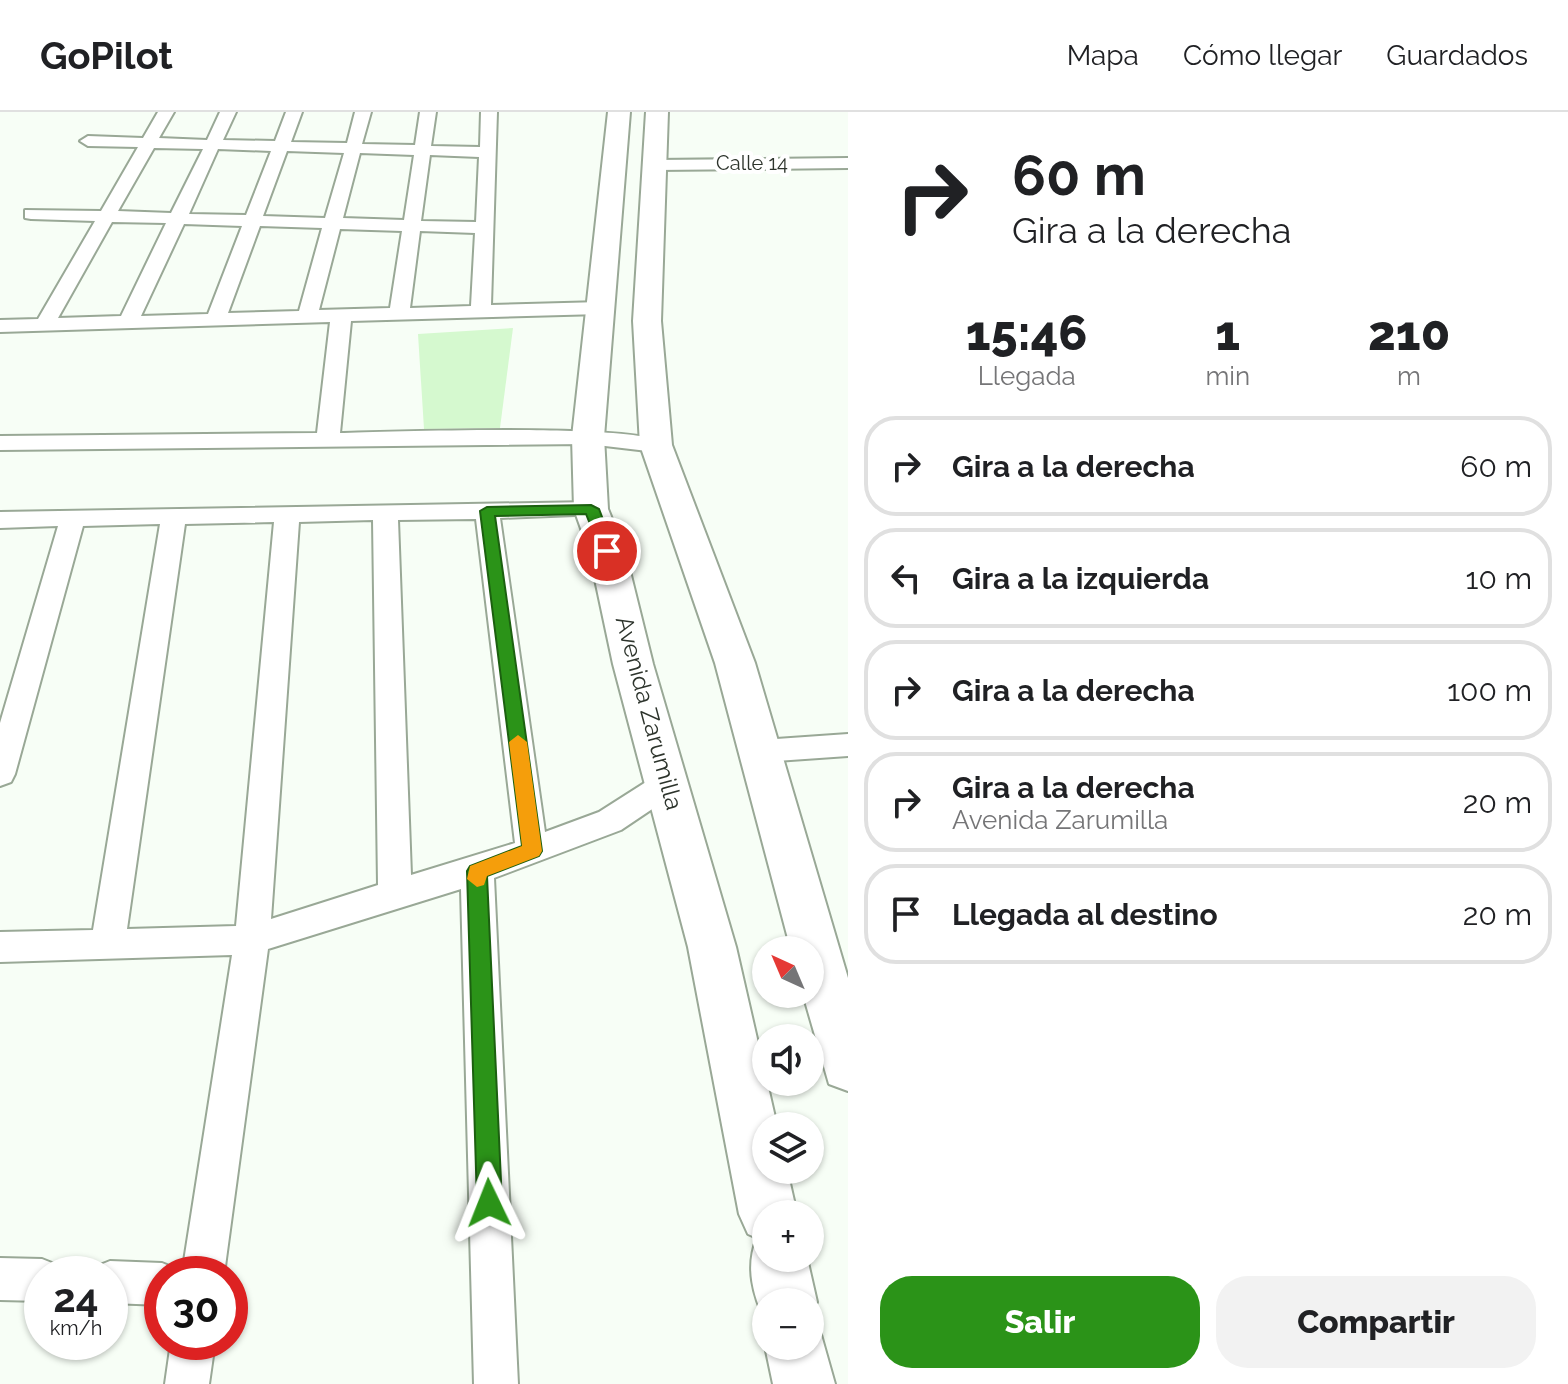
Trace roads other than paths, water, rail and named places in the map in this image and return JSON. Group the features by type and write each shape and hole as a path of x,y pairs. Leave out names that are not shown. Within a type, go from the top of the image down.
{"street":[{"path":"44,325 166,112"},
{"path":"128,323 228,112"},
{"path":"215,321 294,112"},
{"path":"307,318 363,112"},
{"path":"399,315 428,112"},
{"path":"481,311 489,112"},
{"name":"Avenida Zarumilla","path":"619,112 588,437 591,509 607,551 633,664 712,947 765,1200"},
{"path":"657,112 656,165 650,210 650,408 656,445 735,663 848,1067"},
{"path":"88,141 487,152"},
{"name":"Calle 14","path":"656,165 848,163"},
{"path":"31,214 485,228"},
{"path":"0,326 601,308"},
{"path":"328,440 341,317"},
{"path":"0,443 588,437 656,445"},
{"path":"0,520 591,509"},
{"path":"487,511 532,851"},
{"path":"385,513 395,893"},
{"path":"206,1256 252,940 287,515"},
{"path":"108,944 174,517"},
{"path":"0,774 73,519"},
{"path":"761,751 848,745"},
{"path":"0,947 252,940 532,851 610,821 668,783"},
{"path":"477,871 496,1384"},
{"path":"0,1279 24,1280"},
{"path":"187,1384 190,1360"},
{"path":"799,1360 804,1384"}]}
